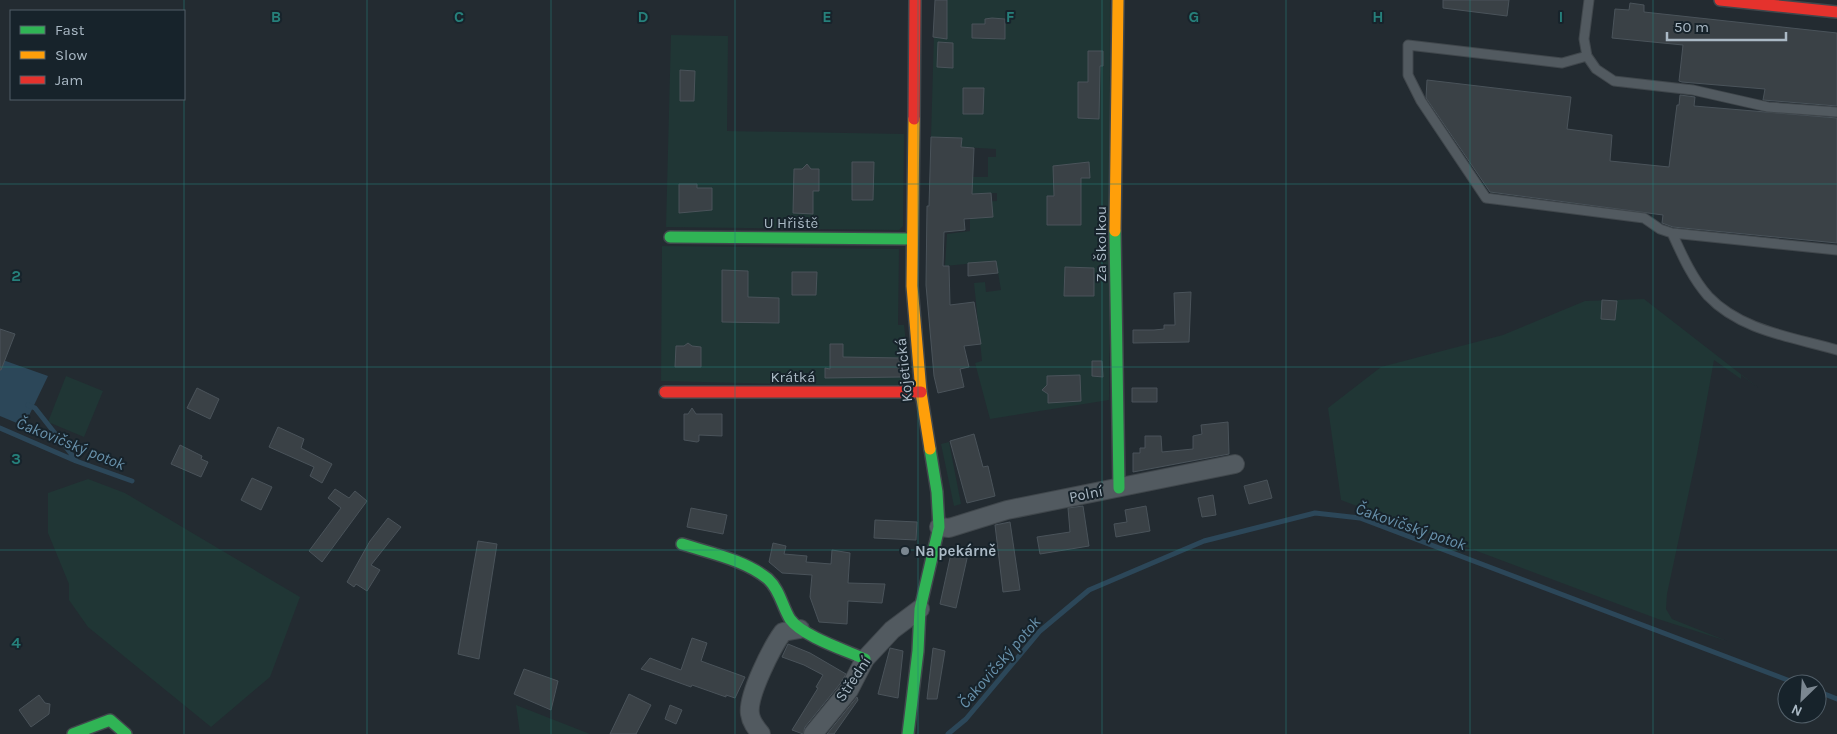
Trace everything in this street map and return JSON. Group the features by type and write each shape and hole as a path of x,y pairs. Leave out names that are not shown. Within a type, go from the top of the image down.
{"street":[{"name":"Kojetická","path":"908,734 918,651 920,609 939,527 937,492 921,392 912,286 915,0"},
{"name":"Za Školkou","path":"1118,0 1115,264 1119,488"},
{"path":"1720,0 1837,12"},
{"name":"U Hřiště","path":"670,237 912,239"},
{"name":"Krátká","path":"665,392 921,392"},
{"name":"Polní","path":"939,527 949,528 1007,510 1236,464"},
{"path":"682,544 745,566 773,583 792,623 800,630 865,659"},
{"name":"Střední","path":"813,734 848,690 865,659 892,630 920,609"},
{"path":"762,734 754,725 750,713 752,697 777,641 783,632 800,630"},
{"path":"73,734 110,720 126,734"}],"lane":[{"path":"1589,0 1584,39 1588,56 1596,69 1614,81 1693,90 1768,107 1837,112"},
{"path":"1588,56 1562,63 1408,45 1408,75 1421,101 1486,198 1644,218 1660,229 1672,233 1837,250"},
{"path":"1672,233 1688,267 1709,297 1747,324 1837,350"}],"green space":[{"path":"935,0 1110,0 1109,400 990,419 975,363 982,361 974,283 985,282 986,292 1001,290 996,261 945,266 947,234 970,231 970,219 993,217 992,205 970,203 997,201 997,193 968,194 970,177 988,177 988,157 996,157 996,149 961,147 962,138 931,137"},
{"path":"671,35 728,36 727,131 904,134 903,226 899,230 666,227"},
{"path":"662,246 899,249 898,325 904,325 911,387 661,381"},
{"path":"1644,299 1760,389 1741,375 1741,379 1714,360 1697,454 1667,594 1666,609 1672,619 1727,641 1658,619 1341,500 1328,408 1381,367 1503,335 1585,301"},
{"path":"66,376 103,391 84,437 48,422"},
{"path":"949,442 961,504 954,506 941,444"},
{"path":"88,479 125,493 300,597 270,677 211,727 88,627 69,600 69,584 48,533 48,493"},
{"path":"516,705 590,734 520,734"}],"water":[{"path":"0,359 48,376 24,426 0,416"}],"building":[{"path":"935,0 947,0 947,39 933,37"},
{"path":"1443,0 1509,0 1507,16 1443,8"},
{"path":"1630,3 1644,5 1644,12 1837,33 1837,106 1763,100 1765,89 1679,81 1683,45 1612,38 1615,9 1629,10"},
{"path":"985,19 1005,19 1005,39 972,38 972,24 985,24"},
{"path":"938,42 953,43 953,68 937,67"},
{"path":"1088,51 1103,51 1103,66 1100,66 1099,119 1078,118 1078,82 1088,82"},
{"path":"680,70 695,71 694,101 680,101"},
{"path":"1427,80 1571,97 1567,129 1612,135 1610,161 1669,167 1680,95 1695,97 1694,106 1837,118 1837,243 1673,227 1662,223 1663,215 1490,192 1426,98"},
{"path":"963,88 984,88 983,114 963,114"},
{"path":"931,137 962,138 961,147 974,148 972,194 991,193 993,217 964,219 965,230 944,232 943,266 949,266 950,305 974,302 981,344 964,346 969,367 960,369 964,387 938,393 934,376 926,285 927,206 929,206"},
{"path":"852,162 874,162 873,200 852,200"},
{"path":"1089,162 1090,178 1081,178 1081,225 1047,225 1047,196 1054,196 1053,166"},
{"path":"807,164 811,169 819,169 819,191 813,191 813,214 793,213 794,169 802,169"},
{"path":"679,184 697,184 697,188 712,188 712,210 679,213"},
{"path":"996,261 998,273 968,276 968,263"},
{"path":"1065,267 1094,268 1094,296 1064,296"},
{"path":"722,270 748,271 748,297 779,298 779,323 722,322"},
{"path":"792,272 817,272 816,295 792,295"},
{"path":"1191,292 1189,342 1133,343 1133,330 1164,329 1164,325 1175,325 1174,293"},
{"path":"1602,300 1617,301 1615,320 1601,319"},
{"path":"0,329 15,334 1,370 0,370"},
{"path":"688,343 692,346 701,347 701,367 675,367 676,346 684,346"},
{"path":"830,344 843,344 843,357 902,358 902,377 825,378 825,368 830,369"},
{"path":"1092,361 1102,361 1103,377 1092,376"},
{"path":"1080,375 1081,401 1048,403 1048,394 1042,390 1047,385 1047,376"},
{"path":"197,388 219,399 210,419 187,408"},
{"path":"1132,388 1157,388 1157,402 1132,402"},
{"path":"692,408 696,414 722,414 722,436 699,435 699,441 697,442 684,440 684,414 688,414"},
{"path":"1228,422 1229,454 1133,472 1133,453 1140,453 1140,448 1145,448 1145,436 1161,436 1162,452 1193,449 1193,436 1202,434 1201,425"},
{"path":"278,427 304,439 301,448 332,464 322,483 310,476 314,467 269,447"},
{"path":"974,434 983,467 988,466 995,496 967,503 950,441"},
{"path":"180,445 202,456 201,459 208,462 201,477 171,464"},
{"path":"252,478 272,487 261,510 241,500"},
{"path":"1267,480 1272,498 1249,504 1244,486"},
{"path":"335,489 349,498 355,491 367,501 322,562 309,551 341,508 328,498"},
{"path":"1213,495 1216,515 1202,517 1198,498"},
{"path":"1083,506 1089,546 1040,554 1037,537 1070,532 1068,508"},
{"path":"1146,506 1150,531 1116,537 1114,524 1127,522 1125,510"},
{"path":"691,508 727,515 723,534 687,527"},
{"path":"388,518 401,527 371,565 380,570 367,591 356,584 354,587 347,582 370,541"},
{"path":"875,520 917,522 916,540 874,538"},
{"path":"1010,522 1020,590 1003,592 995,525"},
{"path":"478,541 497,544 479,659 458,654"},
{"path":"773,543 786,546 784,554 807,556 806,562 831,564 832,550 850,553 848,583 885,584 882,603 848,601 847,624 819,622 810,597 812,575 782,573 769,562"},
{"path":"952,549 968,554 956,608 940,604"},
{"path":"692,638 707,643 701,661 745,677 735,698 726,695 726,697 692,685 691,687 641,669 650,658 681,670"},
{"path":"788,644 810,653 846,674 805,727 803,734 792,730 818,688 816,687 823,675 804,665 782,657"},
{"path":"890,648 903,651 898,698 878,694"},
{"path":"933,648 945,651 937,699 927,699"},
{"path":"524,669 558,681 551,710 514,694"},
{"path":"629,694 651,705 636,734 610,734"},
{"path":"39,695 45,703 50,704 49,714 31,727 19,710"},
{"path":"857,697 858,700 834,734 827,734"},
{"path":"670,705 682,710 676,724 665,719"}],"waterway":[{"path":"28,405 35,408 76,460"},
{"name":"Čakovičský potok","path":"0,428 76,461 132,481"},
{"name":"Čakovičský potok","path":"948,734 966,719 1040,631 1089,590 1204,541 1315,513 1360,518 1777,676"},
{"name":"Čakovičský potok","path":"1827,695 1837,699"}],"traffic: fast":[{"path":"1115,231 1119,488"},
{"path":"670,237 912,239"},
{"path":"908,734 918,651 920,609 939,527 937,492 930,449"},
{"path":"682,544 727,558 759,572 772,583 790,619 796,625 814,637 865,659"},
{"path":"73,734 110,720 126,734"}],"traffic: slow":[{"path":"1115,231 1118,0"},
{"path":"914,119 912,286 921,392 930,449"}],"traffic: jam":[{"path":"914,119 915,0"},
{"path":"1720,0 1837,12"},
{"path":"665,392 921,392"}],"place":[{"name":"Na pekárně","path":"905,551"}]}
